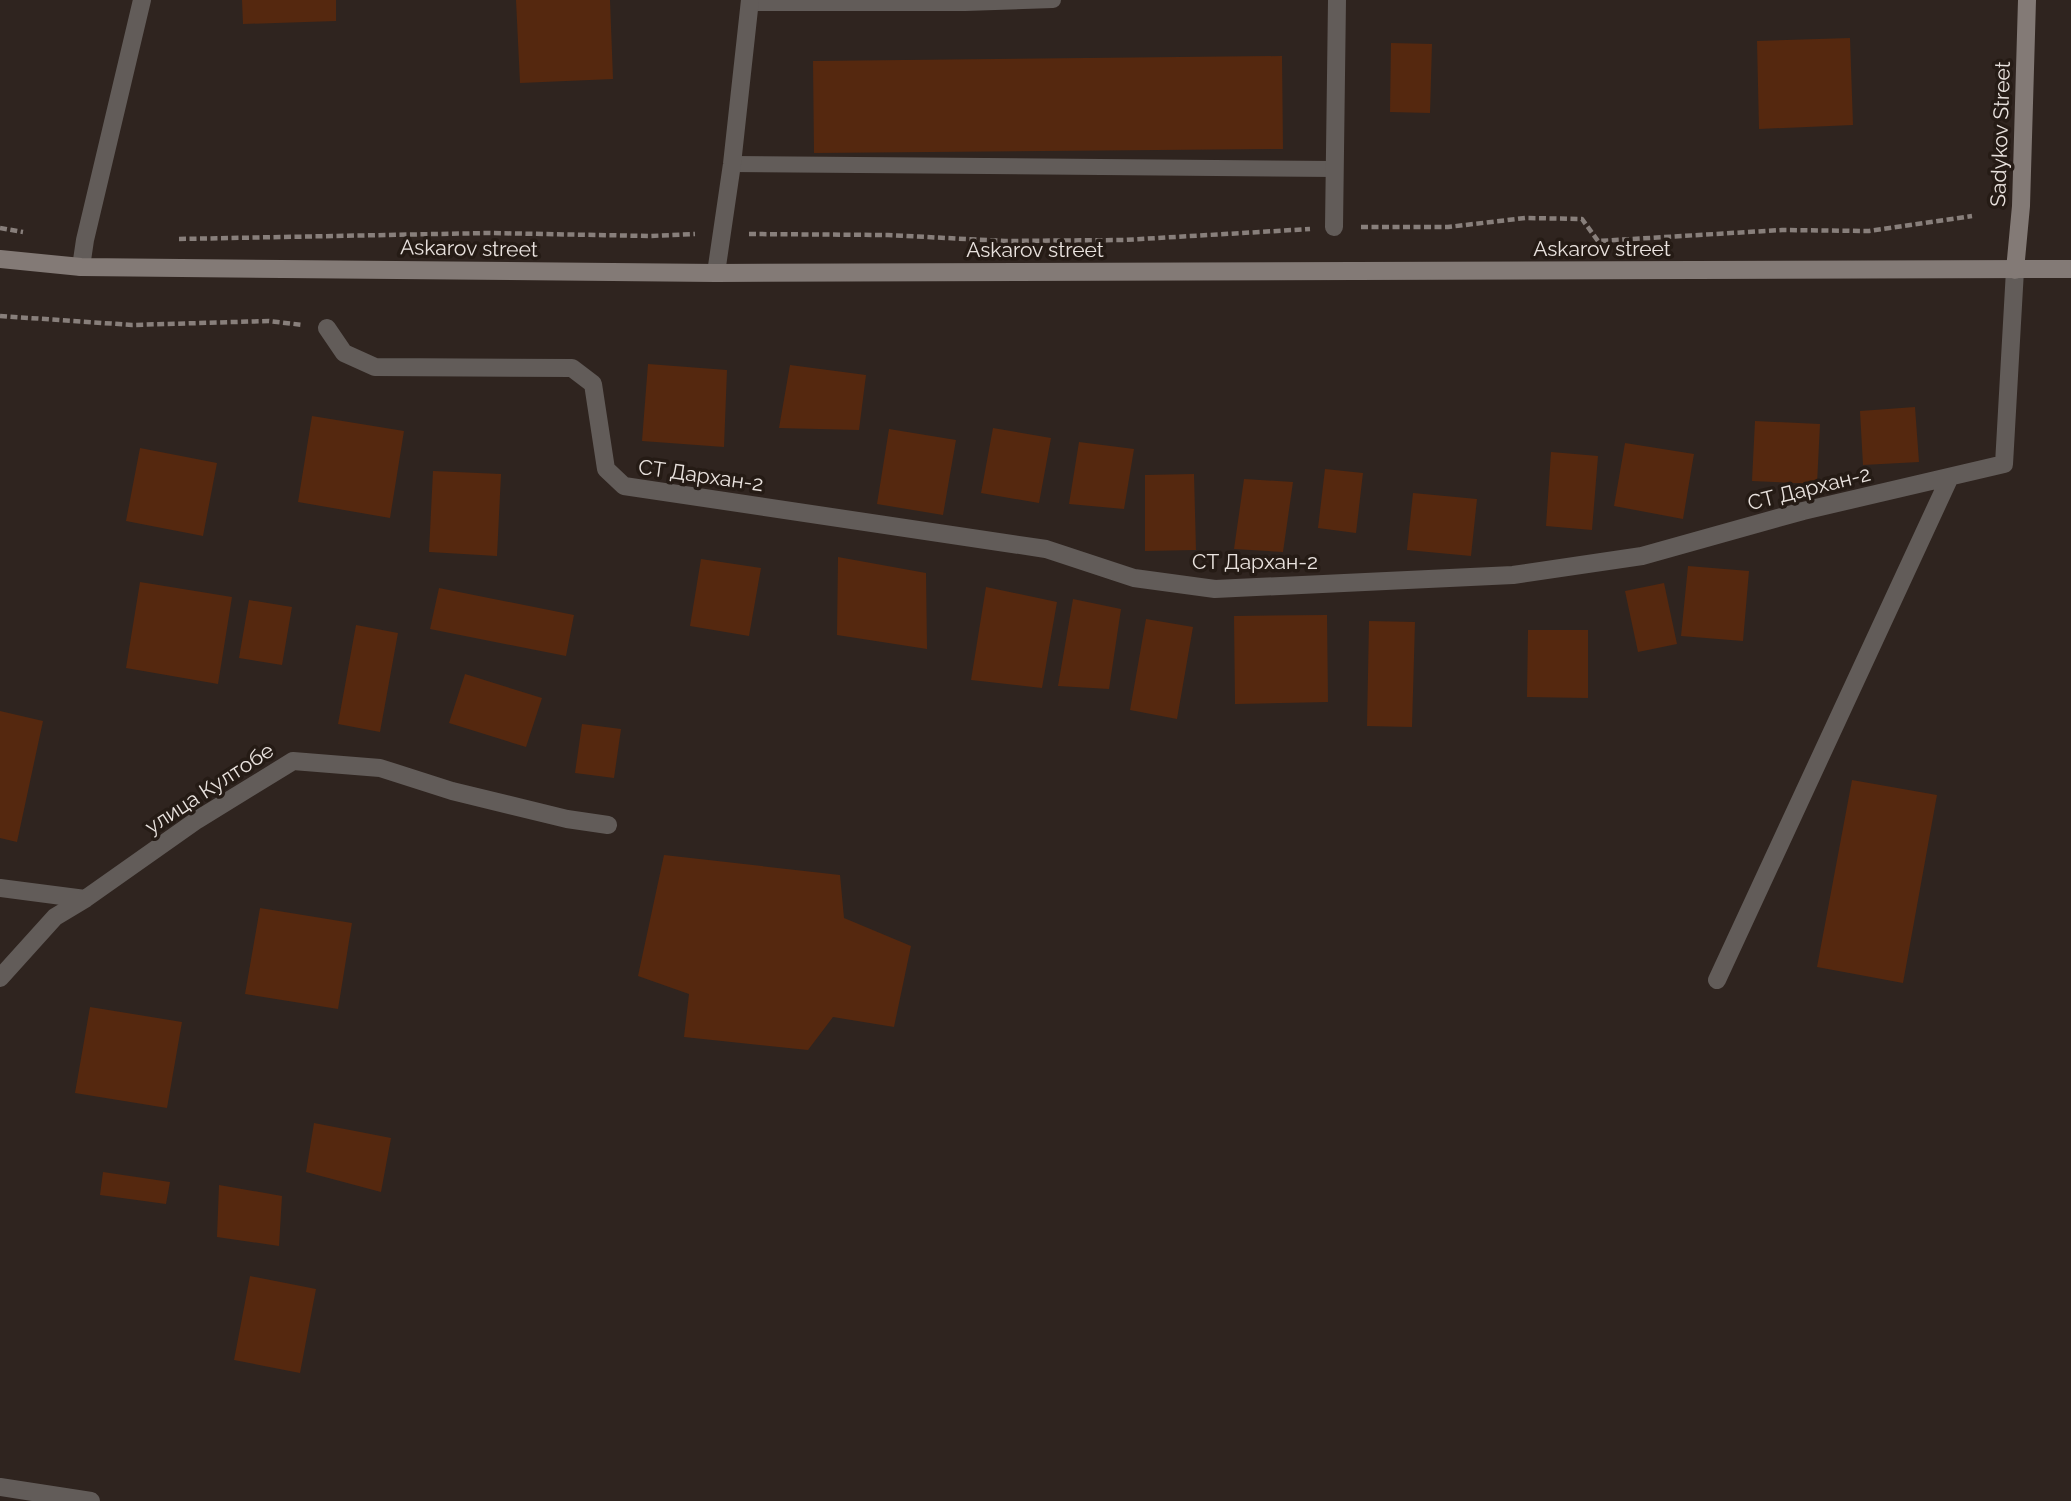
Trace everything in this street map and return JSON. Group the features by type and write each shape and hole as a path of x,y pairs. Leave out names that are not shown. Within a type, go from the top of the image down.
{"street":[{"path":"80,267 142,0"},
{"path":"1334,227 1337,0"},
{"name":"Sadykov Street","path":"2015,270 2021,206 2027,0"},
{"path":"716,273 732,164 750,1"},
{"name":"Askarov street","path":"0,259 80,267 716,273 2071,269"},
{"name":"СТ Дархан-2","path":"327,328 344,354 375,367 572,368 593,384 606,469 624,486 1046,549 1134,578 1215,589 1513,575 1629,558 1803,511 2004,464 2015,270"},
{"path":"1717,980 1949,479"},
{"name":"улица Култобе","path":"0,978 55,917 197,820 293,761 380,768 541,813 608,825"},
{"path":"0,888 85,899"},
{"path":"0,1486 91,1501"}],"lane":[{"path":"750,1 1053,0"},
{"path":"732,164 1335,169"}],"path":[{"path":"174,239 489,233 650,236 720,233 888,234 1005,241 1111,240 1334,227 1448,227 1525,218 1582,219 1598,241 1782,230 1869,232 1972,216"},
{"path":"0,316 132,324 269,321"}],"building":[{"path":"242,0 336,0 336,21 243,24"},
{"path":"516,0 610,0 613,79 520,83"},
{"path":"1850,38 1853,125 1759,129 1757,41"},
{"path":"1391,43 1432,44 1430,113 1390,112"},
{"path":"1282,56 1283,149 814,153 813,61"},
{"path":"648,364 727,370 724,447 642,441"},
{"path":"790,365 866,375 859,430 779,428"},
{"path":"1915,407 1919,462 1863,465 1860,411"},
{"path":"312,416 404,431 390,518 298,502"},
{"path":"1755,421 1820,424 1817,484 1752,481"},
{"path":"993,428 1051,438 1039,503 981,493"},
{"path":"889,429 956,440 943,515 877,504"},
{"path":"1079,442 1134,449 1124,509 1069,504"},
{"path":"1625,443 1694,454 1683,519 1614,506"},
{"path":"140,448 217,463 203,536 126,521"},
{"path":"1551,452 1598,456 1592,530 1546,526"},
{"path":"1325,469 1363,473 1356,533 1318,528"},
{"path":"433,471 501,474 497,556 429,552"},
{"path":"1194,474 1196,550 1145,551 1145,475"},
{"path":"1244,479 1293,482 1283,552 1234,549"},
{"path":"1413,493 1477,499 1471,556 1407,550"},
{"path":"838,557 926,573 927,649 837,635"},
{"path":"701,559 761,568 749,636 690,626"},
{"path":"1688,566 1749,571 1743,641 1681,636"},
{"path":"140,582 232,597 218,684 126,668"},
{"path":"1664,583 1677,644 1638,652 1625,591"},
{"path":"986,587 1057,602 1042,688 971,680"},
{"path":"439,588 574,615 566,656 430,629"},
{"path":"1073,599 1121,609 1109,689 1058,686"},
{"path":"249,600 292,607 282,665 239,658"},
{"path":"1327,615 1328,702 1235,704 1234,616"},
{"path":"1146,619 1193,627 1177,719 1130,710"},
{"path":"1369,621 1415,622 1412,727 1367,726"},
{"path":"356,625 398,633 380,732 338,724"},
{"path":"1528,630 1588,630 1588,698 1527,697"},
{"path":"465,674 542,698 526,747 449,723"},
{"path":"0,711 43,721 17,842 0,838"},
{"path":"582,724 621,729 614,778 575,773"},
{"path":"1852,780 1937,795 1903,983 1817,967"},
{"path":"664,855 840,875 844,918 911,946 894,1027 833,1017 808,1050 684,1037 689,994 638,976"},
{"path":"260,908 352,923 338,1009 245,994"},
{"path":"90,1007 182,1022 167,1108 75,1093"},
{"path":"314,1123 391,1138 381,1192 306,1172"},
{"path":"103,1172 170,1182 166,1204 100,1195"},
{"path":"219,1185 282,1196 279,1246 217,1237"},
{"path":"250,1276 316,1289 300,1373 234,1360"}]}
